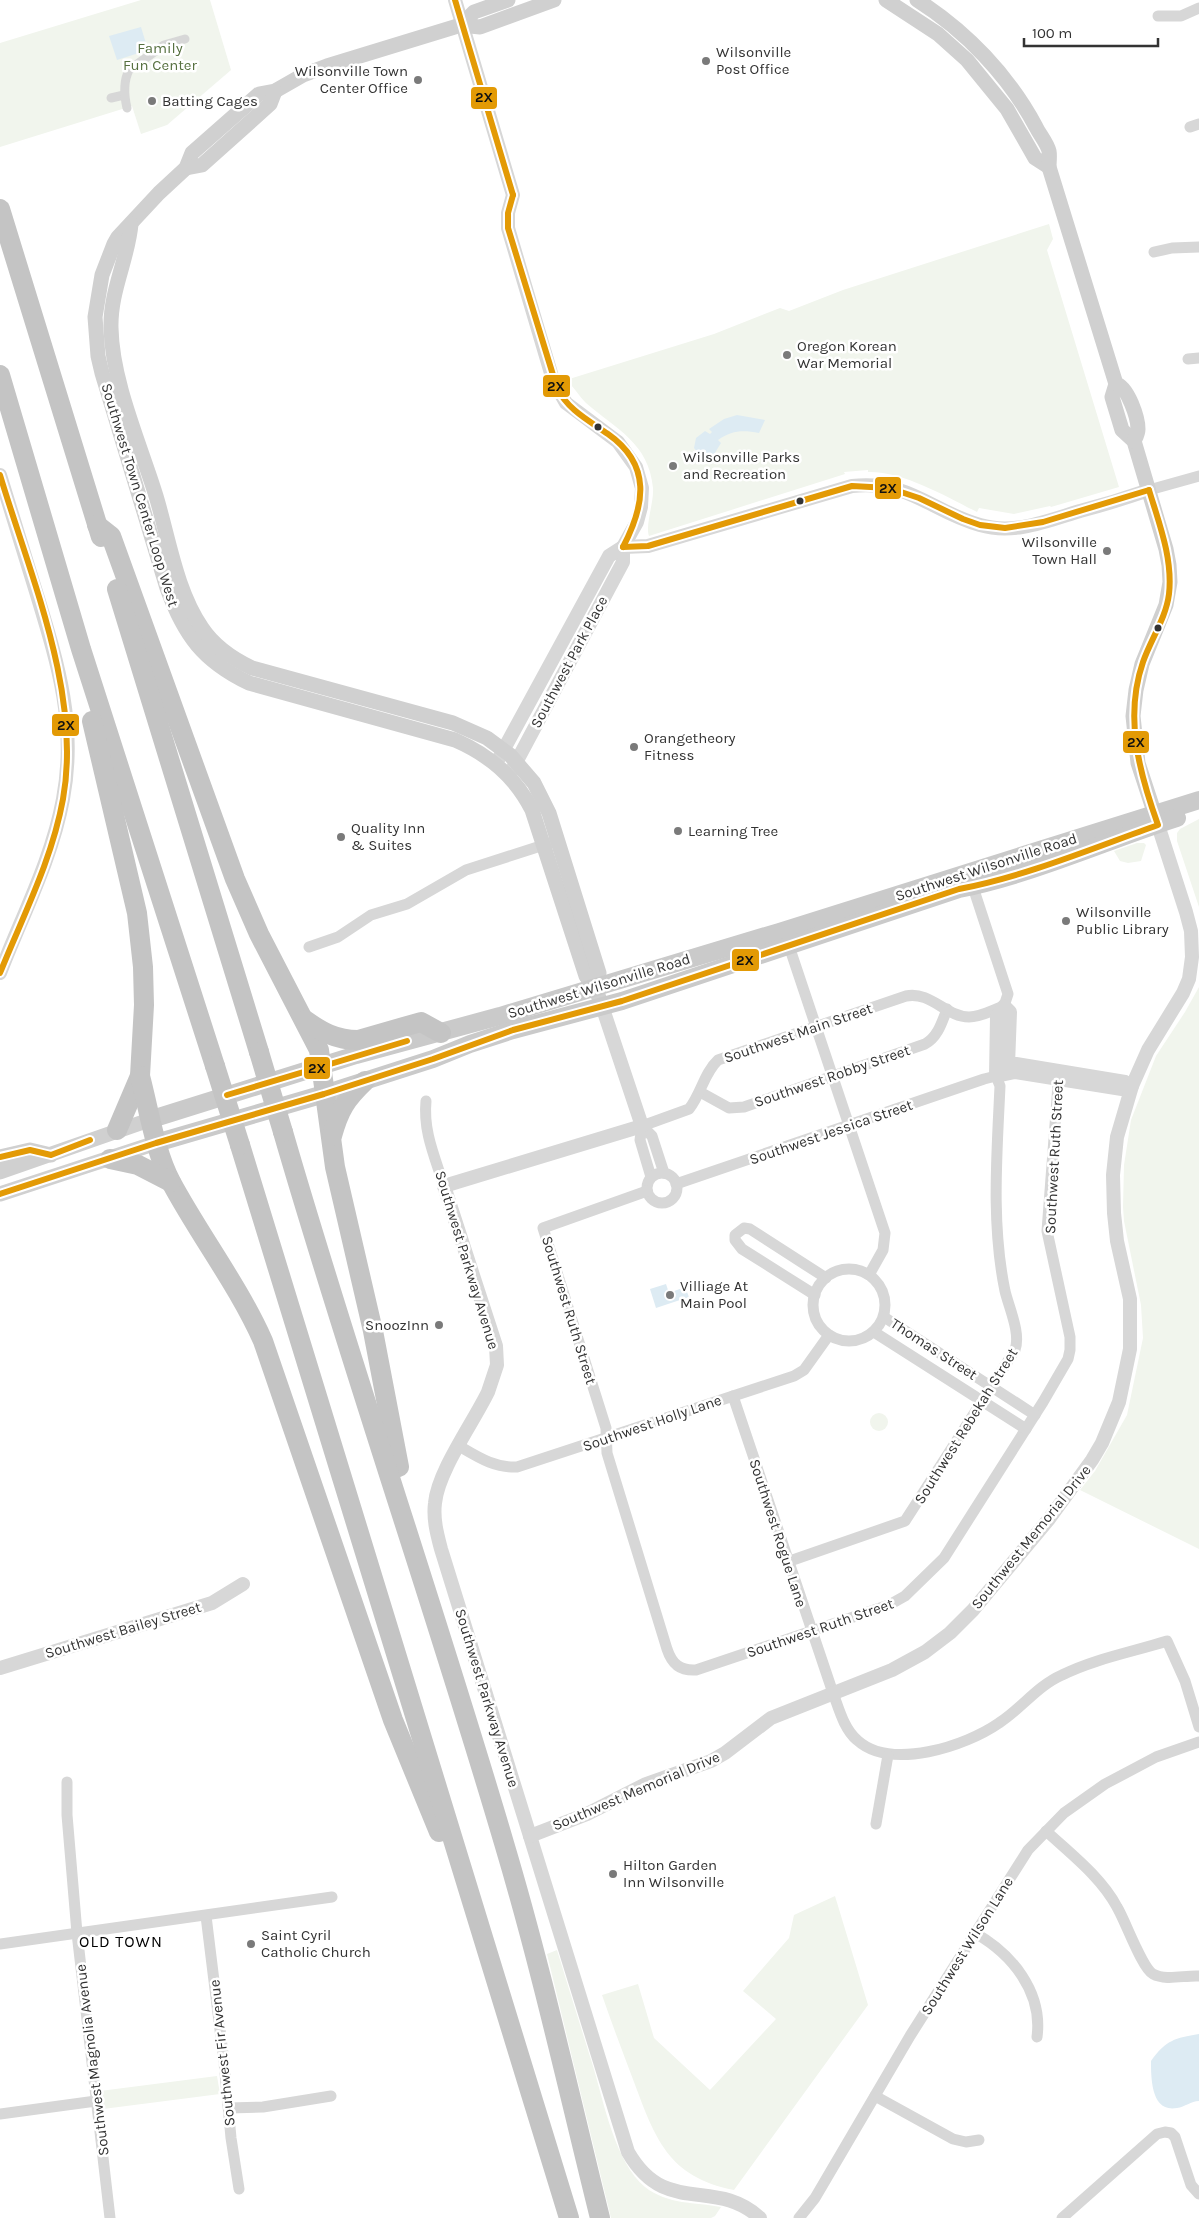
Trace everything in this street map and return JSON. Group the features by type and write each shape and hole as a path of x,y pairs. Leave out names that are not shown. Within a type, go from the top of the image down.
{"highway":[{"path":"0,209 306,1211 415,1554 522,1907 550,2011 600,2218"},
{"path":"0,375 82,649 240,1145 569,2218"},
{"path":"97,524 111,536 235,879 259,934 319,1050 330,1143 373,1331 415,1554"},
{"path":"82,649 92,722 137,913 143,967 144,1005 140,1076 161,1160 171,1182 246,1304 263,1341 393,1720 478,1924"},
{"path":"304,1019 325,1034 348,1040 358,1040 421,1022 441,1032"},
{"path":"117,1130 140,1076"},
{"path":"330,1143 338,1114 344,1104 365,1081"},
{"path":"110,1159 138,1165 171,1182"}],"main road":[{"path":"462,24 474,12 508,0"},
{"path":"462,24 480,27 554,0"},
{"path":"886,0 933,30 967,60 1007,109 1035,158 1049,166"},
{"path":"917,0 955,28 1003,77 1031,118 1045,143 1049,152 1049,166 1116,384 1126,390 1135,418 1138,430 1134,441 1166,549 1169,588 1164,614 1140,671 1134,704 1133,726 1138,763 1156,820"},
{"name":"Southwest Town Center Loop West","path":"462,24 314,70 275,91 258,94 192,153 186,168 159,193 132,224 131,238 115,286 112,308 111,326 115,363 187,601 203,630 226,652 252,668 453,723 487,738 551,843"},
{"name":"Southwest Town Center Loop West","path":"500,757 517,761 542,797 551,843 599,973 595,987 602,1006"},
{"name":"Southwest Wilsonville Road","path":"0,1172 52,1155 117,1130 321,1066 779,932 970,879 1044,865 1156,820 1199,800"},
{"name":"Southwest Wilsonville Road","path":"1156,820 1199,811"},
{"name":"Southwest Wilsonville Road","path":"0,1194 156,1143 324,1094 434,1059 470,1044 513,1030 622,1001 958,889 970,879"},
{"path":"0,1157 30,1150 52,1155"}],"street":[{"path":"455,0 462,24"},
{"path":"1158,16 1181,16 1199,8"},
{"name":"Southwest Park Place","path":"462,24 513,195 508,213 508,228 557,388 572,409 622,446 634,463 639,476 642,494 640,514 623,547 623,562 509,775"},
{"path":"127,108 124,95 126,76 129,70 164,46 185,39"},
{"path":"111,98 124,95"},
{"path":"1154,252 1172,248 1199,247"},
{"path":"0,475 56,658 66,703 68,735 67,774 58,824 0,973"},
{"path":"623,547 648,546 852,486 875,484 895,488 970,522 1000,529 1033,526 1199,476"},
{"name":"Southwest Park Place","path":"500,757 609,556 623,547"},
{"name":"Southwest Memorial Drive","path":"530,1836 587,1814 646,1784 711,1761 725,1753 771,1718 911,1660 934,1646 958,1626 1048,1519 1102,1444 1120,1402 1130,1349 1131,1310 1115,1227 1113,1188 1117,1137 1132,1086 1148,1050 1183,993 1189,979 1192,957 1191,931 1156,820"},
{"path":"308,947 338,937 371,916 407,904 466,870 551,843"},
{"name":"Southwest Rebekah Street","path":"787,1562 905,1521 1011,1359 1017,1341 1005,1289 997,1236 999,1075 997,1016 1004,1006 1008,994 970,879"},
{"path":"788,946 885,1233 883,1250 870,1275"},
{"name":"Southwest Main Street","path":"444,1186 642,1126 689,1109 700,1092 709,1070 718,1060 914,994 961,1016 968,1017 1004,1006"},
{"name":"Southwest Town Center Loop West","path":"602,1006 642,1126 652,1136 664,1173"},
{"name":"Southwest Robby Street","path":"700,1092 729,1108 736,1108 833,1076 932,1041 947,1009"},
{"name":"Southwest Jessica Street","path":"676,1184 999,1075 1016,1064 1122,1089 1132,1086"},
{"name":"Southwest Ruth Street","path":"647,1191 543,1228 606,1428 607,1453 667,1649 671,1659 678,1667 696,1670 889,1605 905,1596 944,1558 1035,1415 1068,1359 1070,1350 1070,1337 1047,1231 1059,1075"},
{"name":"Southwest Parkway Avenue","path":"426,1101 424,1119 427,1133 493,1333 497,1354 496,1372 492,1384 437,1490 434,1513 437,1534 625,2142 637,2168 650,2182 671,2194 727,2200 747,2208 760,2218"},
{"name":"Southwest Town Center Loop West","path":"642,1126 640,1140 651,1177"},
{"path":"658,1173 664,1173 674,1178 676,1184 675,1195 666,1202 654,1200 647,1191 651,1177 658,1173"},
{"path":"815,1295 742,1249 734,1240 735,1235 744,1228 750,1229 826,1278"},
{"path":"852,1269 870,1275 883,1291 885,1307 884,1317 874,1332 867,1337 850,1341 829,1335 821,1328 813,1309 815,1295 826,1278 842,1270 852,1269"},
{"name":"Thomas Street","path":"884,1317 1035,1415"},
{"name":"Thomas Street","path":"874,1332 1026,1429"},
{"name":"Southwest Holly Lane","path":"459,1446 492,1464 505,1468 517,1467 794,1376 808,1366 829,1335"},
{"name":"Southwest Rogue Lane","path":"732,1396 833,1693 844,1721 857,1740 869,1748 888,1755 909,1755 970,1740 999,1723 1039,1688 1062,1675 1167,1641 1185,1681 1199,1727"},
{"name":"Southwest Bailey Street","path":"0,1668 212,1603 244,1584"},
{"name":"Southwest Wilson Lane","path":"799,2218 822,2188 875,2096 1020,1860 1046,1831 1074,1805 1105,1784 1156,1757 1199,1742"},
{"path":"876,1824 888,1755"},
{"name":"Southwest Magnolia Avenue","path":"67,1782 67,1816 77,1934 110,2218"},
{"path":"1046,1831 1108,1892 1122,1914 1144,1963 1151,1972 1160,1976 1199,1976"},
{"path":"0,1944 332,1897"},
{"name":"Southwest Fir Avenue","path":"206,1916 238,2189"},
{"path":"975,1933 1000,1948 1020,1971 1036,2008 1038,2018 1037,2037"},
{"path":"229,2108 263,2107 331,2096"},
{"path":"875,2096 953,2139 966,2142 979,2140"},
{"path":"0,2114 96,2101"},
{"path":"1062,2218 1157,2134 1165,2132 1171,2133 1176,2141 1191,2185 1199,2194"}],"green space":[{"name":"Family Fun Center","path":"141,0 210,0 231,70 167,125 141,134 132,106 0,147 0,43"},
{"path":"1049,224 1053,239 1047,250 1119,487 1051,507 1014,514 979,508 977,512 939,492 910,480 882,473 868,472 868,470 844,472 845,474 649,536 648,526 653,488 645,459 629,438 586,403 566,380 714,334 780,308 789,311 843,290"},
{"path":"1199,819 1199,907 1177,841 1177,833 1180,829"},
{"path":"1137,843 1144,843 1146,845 1141,861 1128,863 1120,861 1114,851"},
{"path":"1199,987 1199,1549 1080,1490 1095,1471 1127,1415 1143,1338 1141,1305 1124,1221 1123,1207 1124,1165 1131,1120 1156,1056"},
{"path":"879,1413 885,1416 888,1422 885,1428 879,1431 873,1428 870,1422 873,1416"},
{"path":"835,1896 868,2005 734,2190 693,2176 667,2152 657,2137 649,2121 602,1995 638,1984 654,2038 710,2090 776,2019 743,1991 789,1938 794,1915"},
{"path":"557,1950 606,2114 626,2163 645,2187 654,2193 672,2200 721,2207 715,2216 711,2218 611,2218 547,1954"},
{"path":"217,2076 220,2094 103,2109 100,2091"}],"shaded area":[{"path":"141,27 148,50 117,60 109,36"},
{"path":"737,415 765,420 759,433 743,431 728,434 718,440 721,443 713,456 699,454 694,448 696,438 705,431 710,434 712,432 709,429 724,419"},
{"name":"Villiage At Main Pool","path":"666,1284 669,1293 685,1287 689,1297 656,1308 650,1289"},
{"path":"1199,2034 1199,2101 1177,2108 1168,2108 1157,2100 1154,2093 1151,2061 1166,2044 1183,2037"}],"transit line":[{"name":"2X","path":"455,0 513,195"},
{"name":"2X","path":"513,195 508,213 508,228 557,388 573,409 622,446 632,459 638,472 640,501 623,547"},
{"name":"2X","path":"0,475 50,635 65,718 67,759 63,799 52,844 0,973"},
{"name":"2X","path":"623,547 648,546 852,486 889,488 919,498 980,525 1005,528 1043,522 1149,490"},
{"name":"2X","path":"0,1194 156,1143 324,1094 433,1059 513,1030 622,1001 959,889 1035,869 1158,825 1140,765 1134,724 1137,683 1146,653 1165,612 1170,581 1167,554 1149,490"},
{"name":"2X","path":"227,1095 407,1041"},
{"name":"2X","path":"0,1157 30,1150 51,1155 90,1140"}],"place":[{"name":"Wilsonville Post Office","path":"706,61"},
{"name":"Wilsonville Town Center Office","path":"418,80"},
{"name":"Batting Cages","path":"152,101"},
{"name":"Oregon Korean War Memorial","path":"787,355"},
{"name":"Wilsonville Parks and Recreation","path":"673,466"},
{"name":"Wilsonville Town Hall","path":"1107,551"},
{"name":"Orangetheory Fitness","path":"634,747"},
{"name":"Learning Tree","path":"678,831"},
{"name":"Quality Inn & Suites","path":"341,837"},
{"name":"Wilsonville Public Library","path":"1066,921"},
{"name":"Villiage At Main Pool","path":"670,1295"},
{"name":"SnoozInn","path":"439,1325"},
{"name":"Hilton Garden Inn Wilsonville","path":"613,1874"},
{"name":"Saint Cyril Catholic Church","path":"251,1944"}],"district":[{"name":"OLD TOWN","path":"121,1941"}]}
